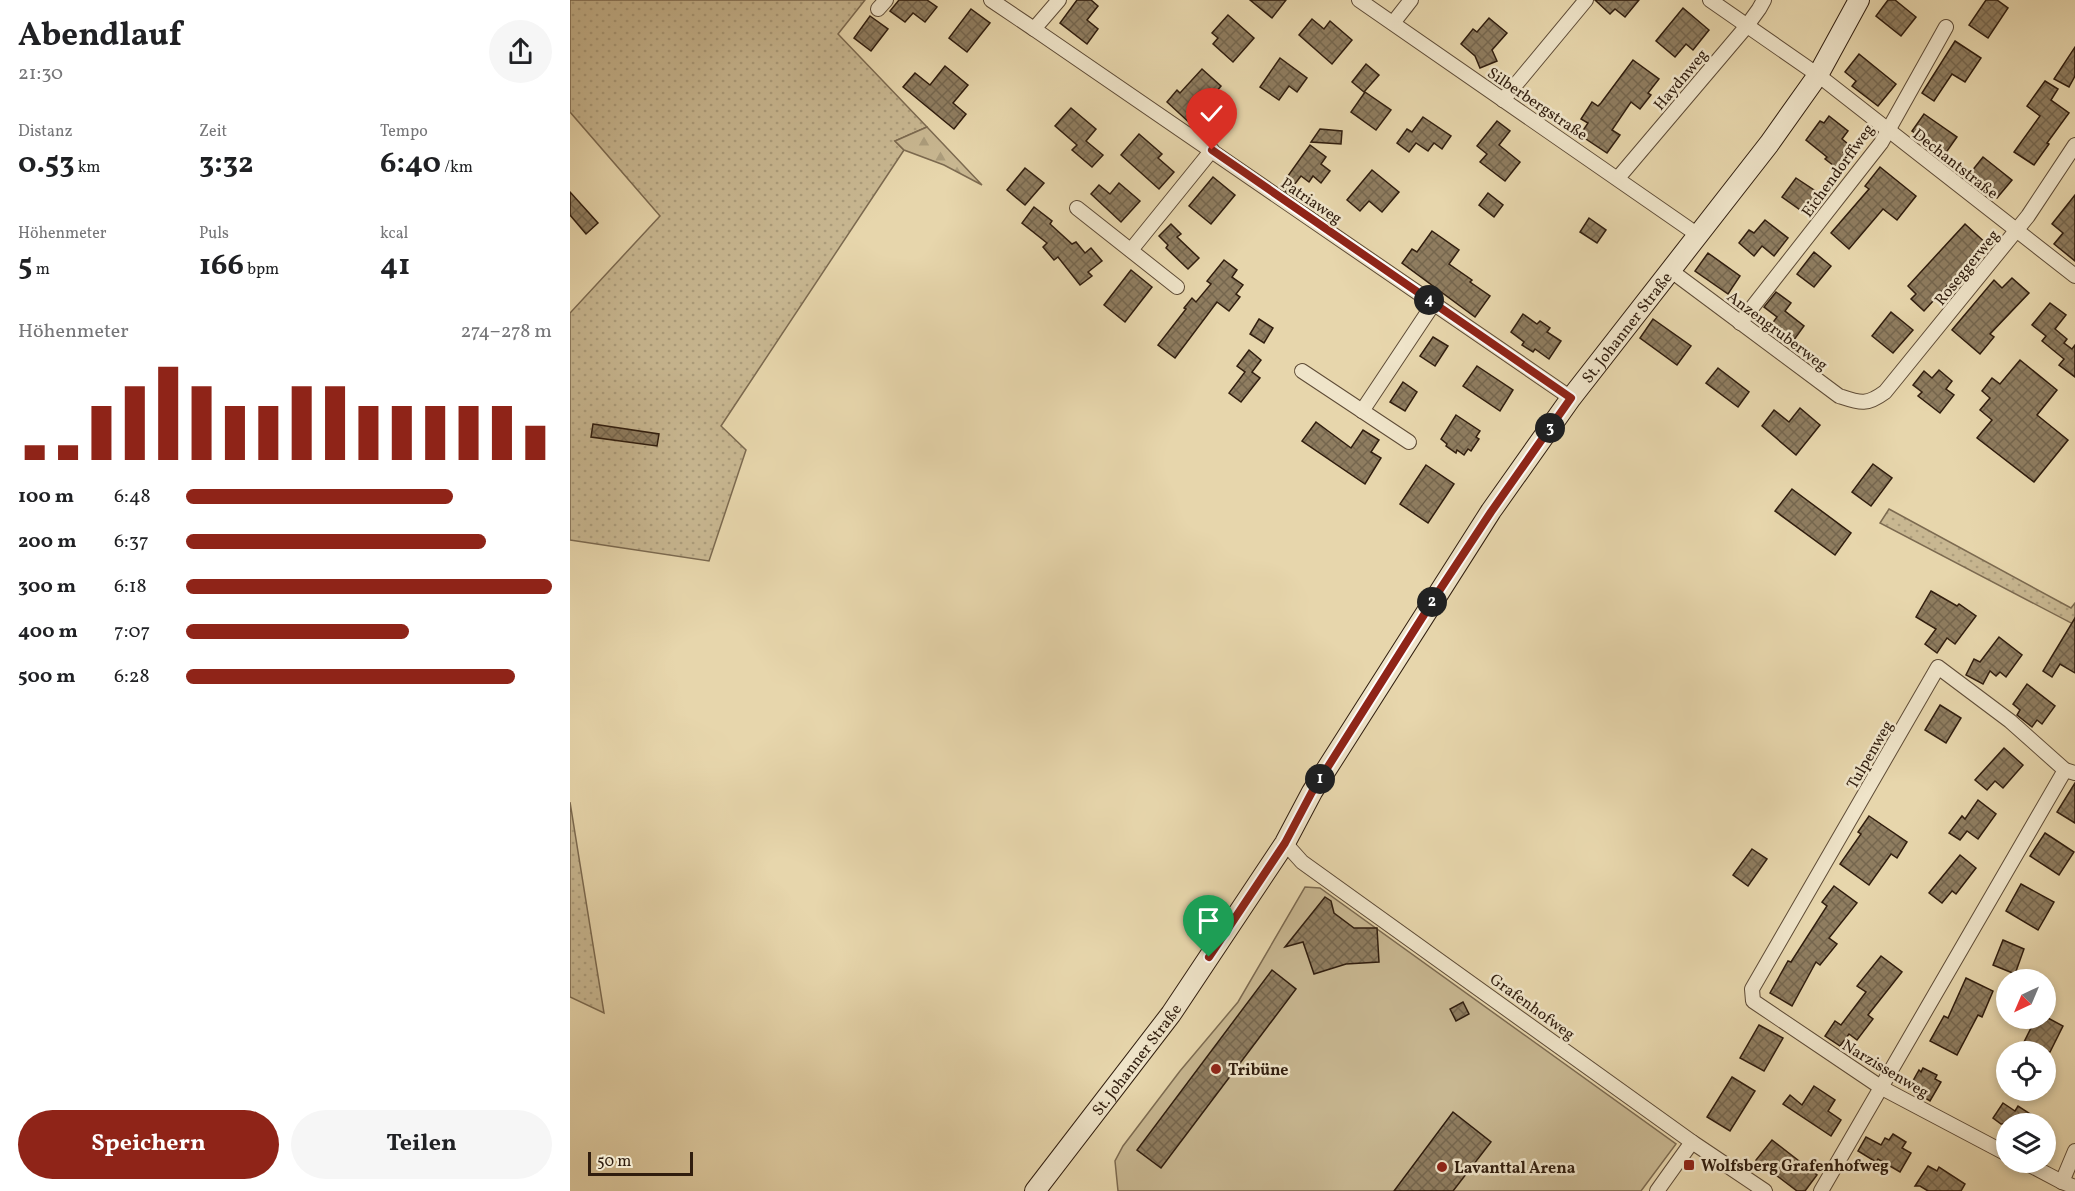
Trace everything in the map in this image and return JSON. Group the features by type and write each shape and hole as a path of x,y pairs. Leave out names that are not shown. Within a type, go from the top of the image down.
{"street":[{"name":"Patriaweg","path":"991,0 1571,398"},
{"path":"1034,29 1059,0"},
{"name":"Silberbergstraße","path":"1359,0 1698,235"},
{"path":"1392,23 1411,0"},
{"path":"1503,99 1586,0"},
{"name":"Dechantstraße","path":"1710,0 1818,75 2075,276"},
{"name":"Haydnweg","path":"1618,178 1746,27 1764,0"},
{"name":"St. Johanner Straße","path":"1035,1191 1171,1014 1285,843 1312,792 1491,512 1571,398 1769,144 1818,75 1859,0"},
{"name":"Eichendorffweg","path":"1740,322 1881,143 1946,27"},
{"name":"Roseggerweg","path":"1871,402 1885,392 2016,231 2075,145"},
{"path":"1131,250 1212,150"},
{"path":"1077,208 1177,287"},
{"name":"Anzengruberweg","path":"1670,270 1839,396 1855,402 1871,402"},
{"path":"1362,411 1434,303"},
{"path":"1302,371 1409,442"},
{"name":"Tulpenweg","path":"1754,1001 1752,989 1938,667 2010,721 2070,771 1821,1191"},
{"name":"Grafenhofweg","path":"1285,843 1302,862 1692,1142 1765,1191"},
{"name":"Narzissenweg","path":"1754,1001 1882,1088 1996,1148"},
{"path":"1657,1191 1692,1142"},
{"path":"2046,1173 2068,1184 2075,1151"}],"green space":[{"path":"570,0 865,0 838,34 927,127 895,141 904,150 721,426 746,450 709,561 570,540 570,313 660,216 570,112"},
{"path":"927,127 982,185 944,165 904,150 895,141"},
{"path":"1889,509 2071,608 2075,603 2075,625 1880,523"},
{"path":"570,802 604,1013 570,997"},
{"name":"Lavanttal Arena","path":"1305,887 1320,888 1676,1144 1641,1191 1118,1191 1115,1161 1123,1146 1180,1071 1238,1002"}],"building":[{"path":"899,0 927,0 937,7 925,22 913,13 905,22 890,11"},
{"path":"1077,0 1091,0 1098,6 1087,20 1098,29 1087,44 1060,23"},
{"path":"1250,0 1286,0 1272,18"},
{"path":"1595,0 1639,0 1625,17 1615,9 1610,14"},
{"path":"1888,0 1895,0 1916,17 1901,36 1876,16"},
{"path":"1986,0 1997,0 2008,8 1988,38 1969,25"},
{"path":"1683,8 1709,30 1693,50 1686,44 1675,57 1656,41"},
{"path":"971,9 990,23 967,52 949,38"},
{"path":"1228,15 1254,38 1233,62 1213,44 1218,38 1212,33"},
{"path":"870,16 888,29 871,51 854,38"},
{"path":"1489,18 1507,33 1492,50 1497,61 1480,68 1475,56 1461,44 1473,29 1477,32"},
{"path":"1312,19 1324,29 1330,21 1352,40 1332,64 1299,35"},
{"path":"1955,41 1981,58 1965,82 1952,74 1934,101 1922,93"},
{"path":"2075,47 2075,76 2069,87 2054,79"},
{"path":"1859,54 1896,84 1878,106 1852,86 1856,81 1845,72"},
{"path":"1280,58 1307,78 1297,92 1289,86 1279,100 1260,87"},
{"path":"1633,60 1659,79 1648,93 1651,95 1640,109 1631,102 1612,130 1620,135 1607,153 1580,135 1588,123 1581,119 1592,102 1598,106 1601,103"},
{"path":"1366,64 1379,75 1364,92 1352,82"},
{"path":"945,66 968,85 953,103 966,114 954,129 903,87 915,73 930,85"},
{"path":"1202,69 1221,86 1200,111 1203,114 1193,126 1167,102 1177,90 1180,93"},
{"path":"2045,81 2058,89 2051,100 2069,113 2034,165 2014,152 2040,116 2027,106"},
{"path":"1365,92 1391,110 1376,130 1351,112"},
{"path":"1071,108 1096,129 1086,141 1103,155 1092,167 1072,150 1077,145 1055,126"},
{"path":"1924,114 1957,137 1945,154 1912,131"},
{"path":"1829,116 1848,131 1842,139 1848,144 1843,152 1852,159 1842,172 1806,140 1820,121 1824,123"},
{"path":"1423,117 1451,136 1442,149 1434,143 1428,151 1416,143 1409,152 1397,143 1407,129 1412,132"},
{"path":"1497,121 1510,131 1499,145 1520,162 1505,181 1480,162 1487,154 1477,146"},
{"path":"1320,129 1342,131 1341,144 1311,142"},
{"path":"1139,134 1162,154 1158,158 1174,172 1159,189 1121,155"},
{"path":"1310,145 1326,157 1321,164 1330,171 1321,183 1313,176 1309,182 1301,176 1288,193 1280,187"},
{"path":"1983,157 2012,180 1997,198 1978,183 1981,179 1971,172"},
{"path":"1880,167 1916,196 1897,220 1883,209 1849,249 1831,233 1869,189 1865,186"},
{"path":"1025,168 1044,183 1025,205 1007,190"},
{"path":"1372,170 1399,192 1382,212 1369,201 1360,211 1347,200"},
{"path":"1213,177 1235,195 1211,224 1189,206"},
{"path":"1796,178 1817,192 1803,212 1782,197"},
{"path":"1119,183 1140,201 1121,222 1091,194 1099,185 1110,194"},
{"path":"570,192 598,223 586,234 570,215"},
{"path":"1488,193 1503,205 1494,217 1479,205"},
{"path":"2075,195 2075,261 2054,244 2063,233 2052,224"},
{"path":"1034,207 1052,221 1050,224 1072,244 1076,242 1085,253 1091,248 1102,261 1088,272 1092,276 1080,285 1058,257 1054,260 1043,247 1047,243 1022,223"},
{"path":"1589,218 1606,230 1597,243 1580,232"},
{"path":"1765,220 1788,238 1774,256 1762,246 1754,256 1739,243 1749,230 1754,233"},
{"path":"1171,224 1181,234 1177,237 1199,258 1188,269 1166,248 1168,245 1159,236"},
{"path":"1965,224 1989,246 1978,258 1975,255 1924,311 1911,299 1916,294 1908,286"},
{"path":"1432,231 1459,250 1449,264 1490,296 1475,317 1402,263 1412,249 1417,252"},
{"path":"1814,252 1831,266 1814,287 1797,274"},
{"path":"1708,253 1740,276 1728,294 1695,271"},
{"path":"1224,260 1237,270 1232,277 1243,285 1236,294 1240,297 1229,311 1217,302 1175,358 1158,345 1192,298 1196,302 1211,284 1207,281"},
{"path":"1131,270 1152,287 1125,322 1104,305"},
{"path":"2012,278 2029,293 1990,334 1994,337 1980,354 1952,330 1994,280 2002,288"},
{"path":"1776,292 1791,303 1785,311 1804,326 1791,344 1769,328 1777,317 1764,307"},
{"path":"2050,303 2066,315 2055,329 2067,339 2064,343 2072,349 2075,345 2075,377 2059,365 2064,359 2042,341 2046,336 2032,325"},
{"path":"1891,312 1913,330 1893,353 1872,336"},
{"path":"1523,314 1537,324 1540,321 1550,328 1547,332 1561,341 1549,359 1535,349 1533,352 1522,345 1524,342 1511,332"},
{"path":"1259,319 1273,328 1264,343 1250,334"},
{"path":"1653,319 1691,346 1677,365 1640,338"},
{"path":"1433,337 1448,346 1435,366 1420,356"},
{"path":"1249,350 1261,360 1252,372 1260,378 1241,402 1229,393 1245,372 1237,366"},
{"path":"2020,360 2057,390 2037,415 2068,440 2034,482 1977,438 1992,420 1980,410 1990,398 1982,391 1992,378 2000,384"},
{"path":"1477,366 1513,390 1500,411 1463,386"},
{"path":"1718,368 1749,392 1738,407 1706,383"},
{"path":"1939,370 1952,381 1946,389 1954,395 1940,413 1918,396 1922,392 1913,385 1924,371 1932,378"},
{"path":"1403,382 1417,392 1405,411 1390,402"},
{"path":"1800,408 1820,425 1796,455 1762,426 1774,410 1789,422"},
{"path":"1456,415 1480,431 1476,437 1479,439 1471,451 1468,449 1464,455 1457,450 1456,453 1441,439"},
{"path":"1316,422 1351,448 1363,430 1379,440 1371,452 1381,458 1365,484 1302,441"},
{"path":"593,424 659,434 657,446 591,437"},
{"path":"1873,464 1892,478 1871,506 1852,492"},
{"path":"1426,465 1454,484 1428,523 1400,504"},
{"path":"1792,489 1851,533 1835,555 1775,511"},
{"path":"1931,591 1957,606 1959,604 1976,616 1955,644 1947,638 1937,653 1925,644 1936,629 1916,617"},
{"path":"2075,618 2075,673 2060,664 2052,677 2043,671"},
{"path":"1999,637 2022,655 2006,677 2000,672 1996,676 1990,671 1983,684 1966,675 1974,659 1980,662"},
{"path":"2027,684 2055,706 2042,724 2037,720 2032,727 2017,715 2020,710 2013,704"},
{"path":"1940,705 1961,718 1946,743 1925,730"},
{"path":"2004,748 2023,765 2003,788 1995,781 1987,790 1975,780"},
{"path":"2075,783 2075,823 2057,812"},
{"path":"1978,800 1996,814 1978,839 1967,831 1960,840 1949,833 1962,816 1965,819"},
{"path":"1869,816 1907,842 1897,858 1891,854 1869,885 1840,864 1861,834 1858,832"},
{"path":"2045,833 2074,852 2059,875 2030,856"},
{"path":"1752,849 1767,859 1748,886 1733,875"},
{"path":"1960,855 1976,868 1956,894 1952,891 1942,903 1929,893"},
{"path":"2021,884 2054,902 2038,930 2006,911"},
{"path":"1834,886 1857,903 1829,938 1837,944 1820,965 1816,962 1792,1006 1770,993 1788,961 1791,962 1827,906 1822,902"},
{"path":"1325,897 1331,901 1334,913 1354,928 1377,928 1379,962 1346,964 1314,974 1303,942 1285,947"},
{"path":"2003,940 2024,949 2017,969 2003,969 1993,965"},
{"path":"1881,956 1902,972 1868,1015 1873,1019 1857,1040 1849,1034 1840,1046 1825,1036 1835,1021 1841,1025 1866,992 1857,986"},
{"name":"Tribüne","path":"1272,970 1296,989 1161,1168 1137,1150"},
{"path":"1966,978 1993,991 1982,1017 1978,1015 1957,1055 1930,1041 1944,1016 1948,1018"},
{"path":"1463,1002 1469,1014 1456,1021 1450,1009"},
{"path":"2056,1022 2063,1026 2056,1041 2024,1041 2030,1029 2056,1029"},
{"path":"1759,1025 1783,1038 1764,1071 1740,1058"},
{"path":"1923,1068 1937,1075 1935,1079 1941,1082 1930,1101 1909,1088 1919,1070 1921,1072"},
{"path":"1732,1077 1755,1091 1730,1131 1707,1117"},
{"path":"1814,1086 1835,1100 1828,1111 1841,1120 1831,1136 1783,1104 1790,1095 1802,1105"},
{"path":"2003,1103 2015,1111 2018,1106 2029,1113 1996,1113"},
{"name":"Lavanttal Arena","path":"1453,1112 1491,1142 1453,1191 1394,1191"},
{"path":"1893,1134 1906,1142 1902,1148 1911,1153 1900,1172 1858,1151 1866,1137 1881,1145 1885,1138 1889,1140"},
{"path":"1772,1140 1817,1175 1805,1191 1797,1191 1756,1160"},
{"path":"1928,1166 1937,1171 1939,1167 1965,1184 1961,1191 1928,1191 1915,1186"}],"place":[{"name":"Tribüne","path":"1216,1069"},
{"name":"Wolfsberg Grafenhofweg","path":"1689,1165"},
{"name":"Lavanttal Arena","path":"1442,1167"}],"route":[{"path":"1209,957 1285,843 1312,792 1439,591 1571,398 1212,150"}]}
